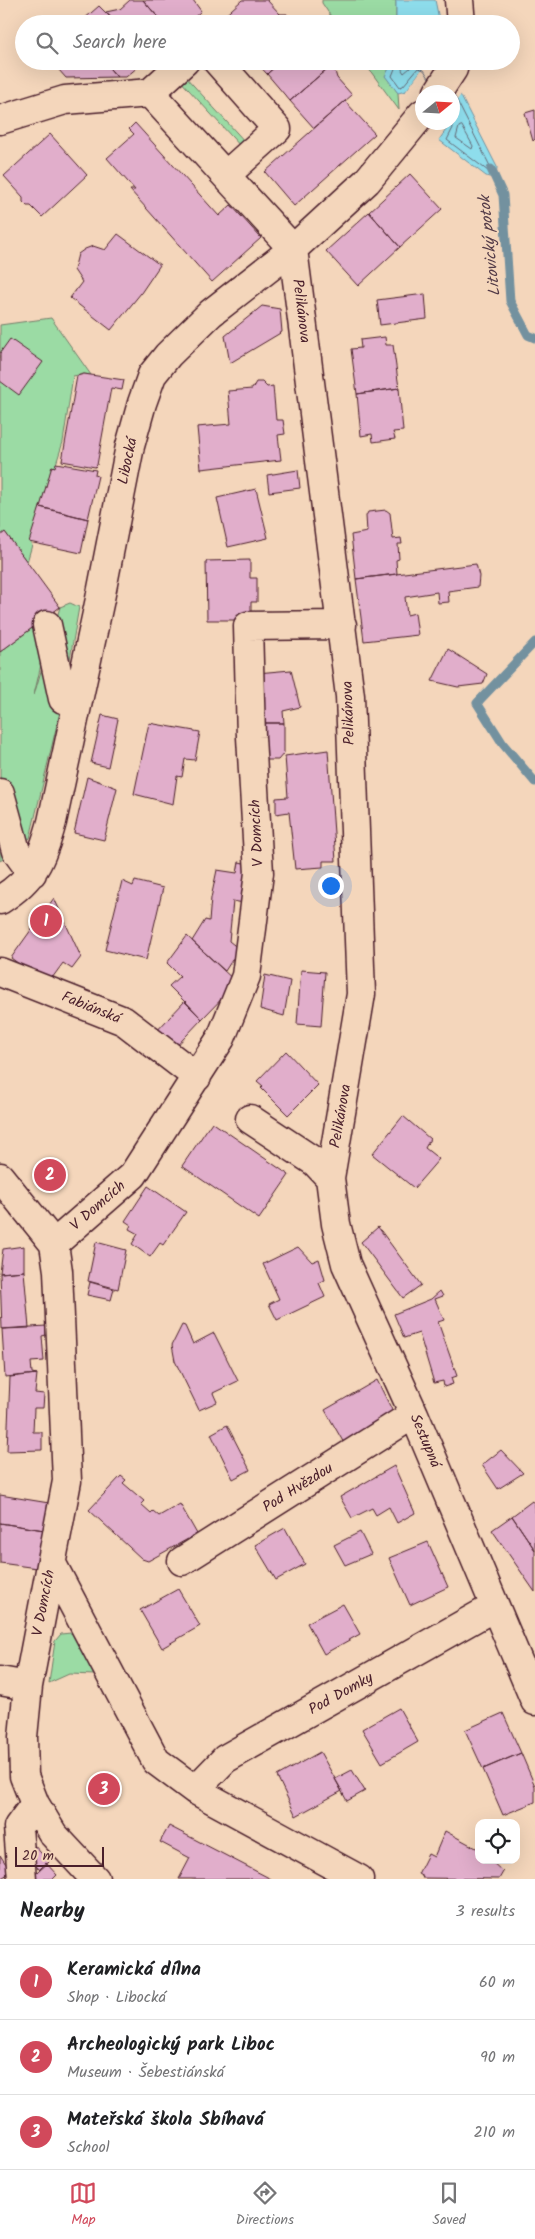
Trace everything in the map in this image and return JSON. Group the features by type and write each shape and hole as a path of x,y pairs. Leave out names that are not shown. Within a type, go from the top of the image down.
{"street":[{"path":"459,0 460,15"},
{"path":"0,120 65,100 150,93 175,70"},
{"path":"225,70 277,129 226,175"},
{"path":"442,85 451,70"},
{"path":"150,93 293,249"},
{"name":"Libocká","path":"0,900 15,890 32,873 44,853 78,701 130,446 152,375 168,356 211,313 293,249 367,181 415,124"},
{"name":"Pelikánova","path":"293,249 350,696 361,994 330,1178"},
{"path":"46,625 63,699 78,701"},
{"name":"V Domcích","path":"95,1879 53,1834 35,1804 24,1776 23,1737 28,1686 67,1481 58,1271 54,1244 133,1175 221,1038 246,976 259,873 251,737 248,626 342,625"},
{"path":"0,793 16,851 32,873"},
{"name":"Fabiánská","path":"0,972 124,1021 197,1077"},
{"path":"250,1119 315,1162 330,1178"},
{"path":"0,1177 54,1244"},
{"name":"Sestupná","path":"330,1178 336,1224 346,1264 414,1414 535,1701"},
{"name":"Pod Hvězdou","path":"182,1561 414,1414"},
{"path":"52,1564 156,1761 195,1790 359,1879"},
{"name":"Pod Domky","path":"195,1790 225,1759 494,1607"},
{"path":"0,1682 28,1686"},
{"path":"22,1879 18,1827 35,1804"}],"green space":[{"path":"322,0 396,0 396,15 330,15"},
{"path":"370,70 389,70 386,76 398,93 399,110"},
{"path":"183,74 247,144 242,148 178,78"},
{"path":"51,318 91,375 73,376 63,442 55,467 52,467 30,542 32,545 27,562 5,532 0,536 0,325"},
{"path":"70,603 79,607 63,699 30,838 16,851 0,861 0,652 53,613 34,695 60,607"},
{"path":"71,1633 75,1636 95,1675 69,1674 49,1683 55,1641 61,1634"}],"water":[{"path":"396,0 435,0 438,15 396,15"},
{"path":"388,70 448,70 455,85 441,85 420,72 406,91 398,93 385,76"},
{"path":"460,94 497,167 496,179 486,176 439,140 446,130 460,130"}],"pier":[{"path":"421,70 450,70 458,85 424,85 420,77 408,93 404,94"}],"building":[{"path":"130,0 143,0 156,15 109,15 106,12 120,9"},
{"path":"143,0 193,0 201,11 197,15 156,15"},
{"path":"242,0 267,0 280,14 279,15 226,15"},
{"path":"99,6 108,15 89,15"},
{"path":"59,70 111,70 117,77 66,78"},
{"path":"111,70 134,70 126,77 117,77"},
{"path":"263,70 271,70 267,74"},
{"path":"271,70 326,70 290,101 267,74"},
{"path":"326,70 335,70 337,78 352,95 314,128 290,101"},
{"path":"345,101 375,134 294,206 265,172"},
{"path":"535,110 535,139 533,141 525,113"},
{"path":"135,123 219,216 231,205 261,238 212,282 130,190 135,190 107,158 134,134 129,129"},
{"path":"50,134 87,175 42,217 31,206 27,206 23,202 23,197 4,176"},
{"path":"410,174 442,209 400,247 369,212"},
{"path":"369,212 400,247 358,286 326,251"},
{"path":"118,234 160,265 141,293 111,330 70,298 82,282 74,270 78,254 93,246 105,250"},
{"path":"425,294 427,319 380,325 377,300"},
{"path":"262,306 280,309 282,332 230,363 225,336"},
{"path":"385,337 386,345 393,345 399,388 357,394 351,349 361,348 360,340"},
{"path":"10,339 43,362 19,395 0,381 0,353"},
{"path":"84,374 124,380 122,390 111,388 97,465 95,467 62,461 77,376"},
{"path":"256,382 262,382 267,387 273,386 276,420 283,420 285,434 278,435 281,460 201,469 197,427 231,424 228,391 252,389"},
{"path":"399,388 403,431 393,432 395,439 373,442 372,434 361,436 357,394"},
{"path":"56,463 96,470 95,475 98,476 88,519 40,507 52,466 55,467"},
{"path":"298,470 300,488 269,492 267,475"},
{"path":"256,489 268,538 228,547 217,498"},
{"path":"40,507 88,519 81,553 29,542"},
{"path":"386,510 390,513 393,539 401,538 402,544 398,544 399,559 396,560 397,574 356,579 351,535 367,532 366,516 368,512"},
{"path":"5,532 60,607 0,652 0,536"},
{"path":"250,560 250,578 257,578 257,602 251,602 251,620 207,620 206,561"},
{"path":"476,564 479,576 478,587 448,591 449,602 438,603 437,592 405,597 407,615 415,613 418,635 364,641 356,579"},
{"path":"448,649 487,674 483,684 458,687 432,681"},
{"path":"291,670 300,707 283,711 284,723 260,723 257,673"},
{"path":"102,715 118,719 108,767 91,763"},
{"path":"149,723 200,732 195,760 185,759 182,777 177,776 173,804 134,794"},
{"path":"260,723 284,723 284,753 278,760 260,760"},
{"path":"328,750 336,861 323,861 323,867 295,869 289,812 276,814 276,798 288,797 285,756"},
{"path":"87,777 117,788 104,840 74,833"},
{"path":"239,862 253,865 249,904 233,901 229,941 239,949 225,971 192,941 205,920 209,921 211,898 217,870 237,873"},
{"path":"122,881 133,886 135,881 163,888 146,960 105,950"},
{"path":"54,898 81,957 72,969 63,963 47,985 11,958"},
{"path":"187,936 237,983 202,1019 169,986 180,976 167,963"},
{"path":"301,970 325,972 321,1026 297,1024"},
{"path":"265,975 290,981 284,1016 260,1009"},
{"path":"185,1001 202,1019 170,1053 152,1036"},
{"path":"286,1051 318,1085 288,1115 261,1088 263,1086 257,1081"},
{"path":"403,1116 430,1139 425,1148 439,1159 414,1188 372,1154"},
{"path":"212,1122 289,1175 259,1219 182,1166"},
{"path":"148,1186 186,1212 163,1245 160,1243 150,1257 132,1244 138,1234 129,1229 131,1225 125,1221"},
{"path":"378,1227 421,1285 403,1298 361,1242"},
{"path":"96,1242 126,1250 118,1289 88,1281"},
{"path":"24,1246 24,1271 0,1273 3,1249"},
{"path":"298,1247 312,1262 319,1259 325,1280 319,1283 325,1297 277,1320 269,1304 279,1299 263,1264"},
{"path":"24,1271 29,1328 2,1329 0,1273"},
{"path":"90,1282 114,1289 111,1300 87,1295"},
{"path":"440,1291 443,1296 435,1299 444,1320 438,1322 457,1376 451,1378 453,1384 444,1387 443,1381 434,1383 419,1333 404,1338 394,1314 431,1299"},
{"path":"182,1325 185,1326 193,1344 214,1333 238,1381 213,1393 217,1402 199,1410 175,1361 172,1345"},
{"path":"46,1326 46,1335 42,1336 44,1361 31,1362 32,1373 37,1374 5,1377 2,1329"},
{"path":"37,1374 35,1393 44,1394 43,1408 34,1408 33,1432 42,1432 42,1450 7,1451 10,1377"},
{"path":"377,1380 394,1414 345,1445 325,1410"},
{"path":"227,1425 250,1470 233,1479 211,1434"},
{"path":"501,1450 523,1473 498,1489 482,1465"},
{"path":"394,1466 415,1513 397,1523 389,1507 376,1515 372,1508 352,1518 340,1497"},
{"path":"121,1476 126,1480 123,1483 144,1501 141,1504 151,1513 153,1511 159,1516 180,1504 197,1534 148,1561 142,1559 89,1510"},
{"path":"0,1495 49,1503 44,1530 0,1523"},
{"path":"532,1501 535,1505 535,1550 512,1516"},
{"path":"512,1516 535,1550 535,1592 492,1530"},
{"path":"0,1523 44,1530 37,1568 0,1563"},
{"path":"285,1528 305,1564 276,1580 255,1545"},
{"path":"360,1532 371,1554 345,1565 334,1545"},
{"path":"428,1542 448,1587 410,1605 389,1558"},
{"path":"178,1589 200,1626 162,1648 140,1610"},
{"path":"343,1604 360,1634 324,1654 307,1623"},
{"path":"399,1708 418,1742 382,1763 362,1729"},
{"path":"503,1713 521,1753 483,1769 465,1730"},
{"path":"320,1752 342,1791 296,1816 277,1776"},
{"path":"521,1753 535,1786 535,1802 503,1815 483,1769"},
{"path":"352,1770 365,1791 347,1801 335,1779"},
{"path":"169,1826 271,1879 179,1879 190,1858 160,1842"},
{"path":"445,1831 475,1847 475,1864 494,1864 503,1872 499,1879 422,1878 418,1874 428,1854 434,1857"},
{"path":"33,1844 49,1862 40,1870 24,1853"},
{"path":"0,1855 11,1872 0,1879"},
{"path":"46,1863 57,1875 53,1879 30,1879"}],"waterway":[{"name":"Litovický potok","path":"491,169 503,195 510,301 528,335 535,338"},
{"name":"Litovický potok","path":"535,642 477,703 503,744 535,782"}],"place":[{"name":"Keramická dílna","path":"46,921"},
{"name":"Archeologický park Liboc","path":"50,1175"},
{"name":"Mateřská škola Sbíhavá","path":"104,1789"}]}
